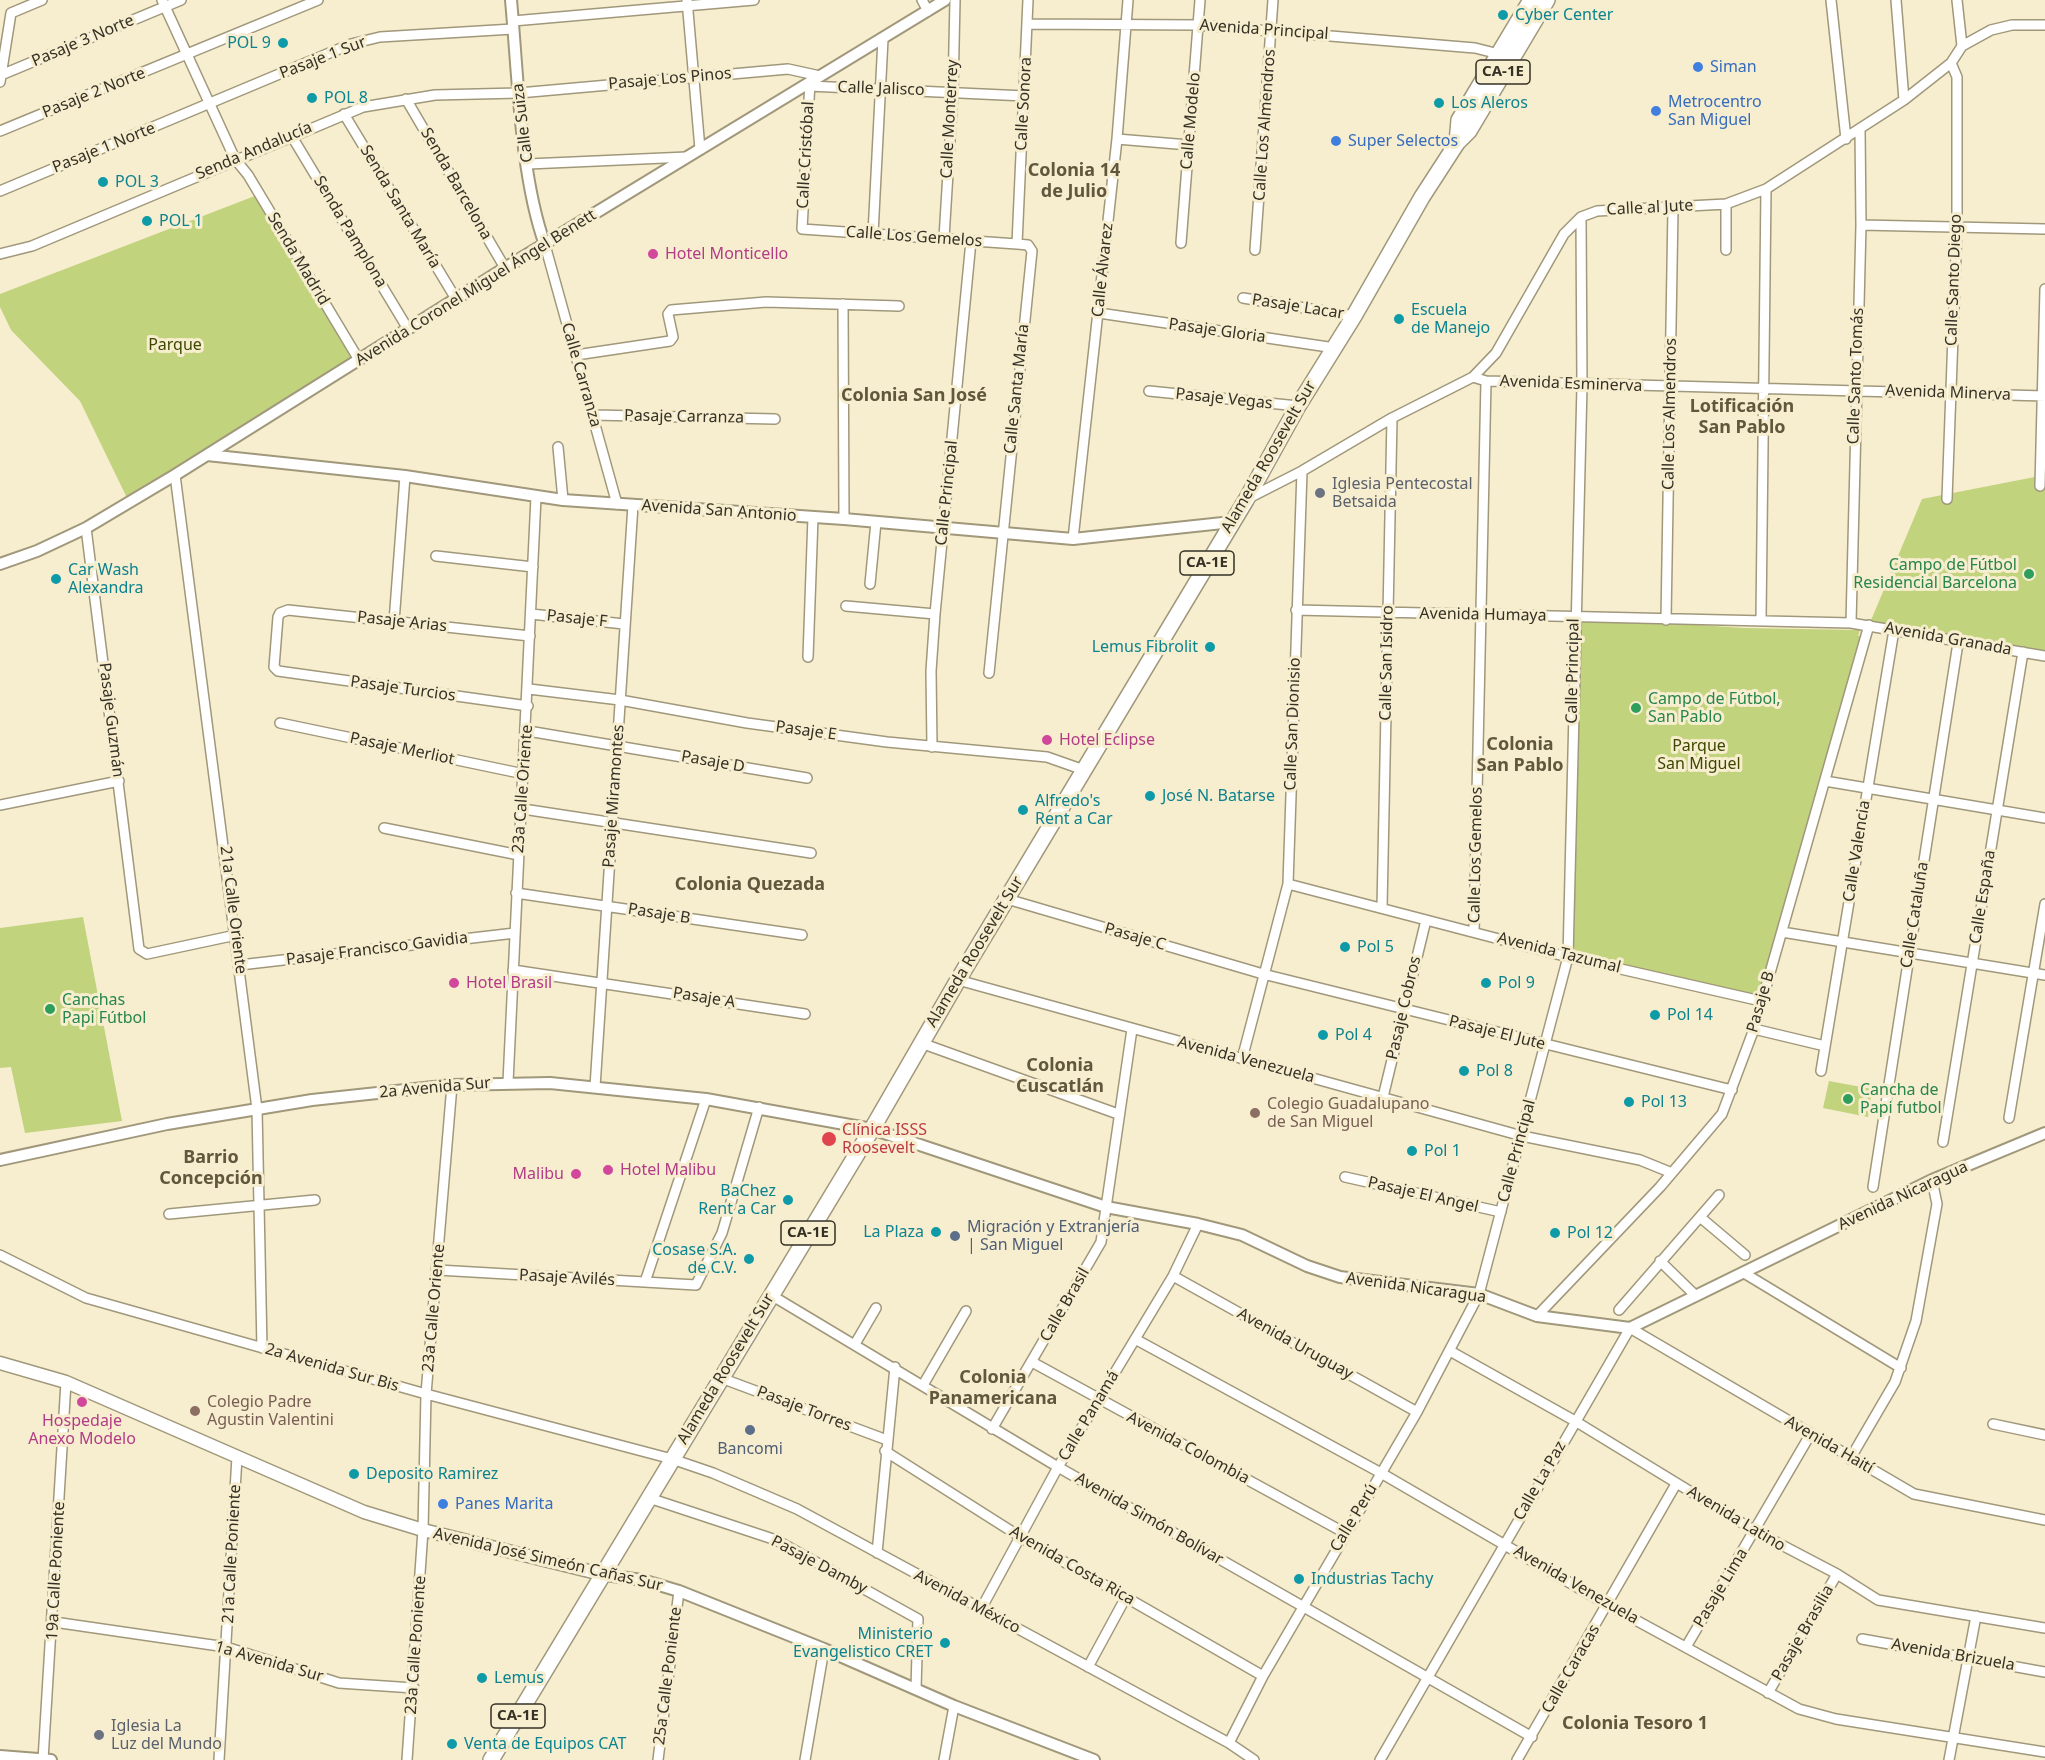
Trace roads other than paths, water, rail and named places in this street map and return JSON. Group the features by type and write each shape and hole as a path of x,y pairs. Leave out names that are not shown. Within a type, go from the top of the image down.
{"highway":[{"name":"CA-1E","path":"1456,143 1459,120 1531,0"},
{"name":"CA-1E","path":"1456,143 1469,130 1547,0"},
{"name":"Alameda Roosevelt Sur","path":"491,1760 605,1575 672,1459 872,1129 958,980 1246,500 1298,406 1335,348 1456,143"}],"main road":[{"name":"Avenida José Simeón Cañas Sur","path":"0,1363 66,1382 364,1512 423,1530 605,1575"}],"street":[{"path":"1,79 11,13 42,0"},
{"name":"Pasaje 3 Norte","path":"1,79 163,3 181,0"},
{"name":"Pasaje 2 Norte","path":"0,131 187,56 318,0"},
{"name":"Calle Suiza","path":"511,0 528,164 536,220 544,245"},
{"name":"Pasaje 1 Sur","path":"209,105 351,44 380,37 513,25 687,2 754,0"},
{"path":"922,0 928,11"},
{"name":"Avenida Coronel Miguel Ángel Benett","path":"0,564 37,551 86,528 176,475 505,268 945,0"},
{"name":"Calle Monterrey","path":"944,238 953,91 955,0"},
{"name":"Calle Sonora","path":"1017,244 1028,0"},
{"name":"Calle Álvarez","path":"1074,539 1117,139 1128,0"},
{"name":"Calle Modelo","path":"1181,243 1200,0"},
{"name":"Calle Los Almendros","path":"1255,250 1273,0"},
{"path":"1831,0 1846,139"},
{"path":"1896,0 1904,100"},
{"path":"1957,0 1962,46"},
{"path":"687,2 700,149"},
{"name":"Senda Madrid","path":"163,3 236,159 359,360"},
{"name":"Avenida Principal","path":"1028,24 1198,25 1475,48 1499,54"},
{"name":"Calle al Jute","path":"1581,218 1597,211 1726,204 1766,189 1904,100 1950,63 1962,46 1991,30 2012,25 2045,25"},
{"path":"873,234 883,39"},
{"name":"Calle Santo Diego","path":"1947,499 1957,227 1957,77 1950,63"},
{"name":"Pasaje Los Pinos","path":"519,93 788,69 813,81"},
{"name":"Calle Jalisco","path":"813,81 880,88 1025,96"},
{"name":"Calle Cristóbal","path":"802,228 813,81"},
{"name":"Senda Andalucía","path":"0,254 32,246 291,135 363,107 406,99 477,93 519,93"},
{"name":"Senda Barcelona","path":"406,99 505,268"},
{"name":"Pasaje 1 Norte","path":"0,191 209,105"},
{"name":"Senda Santa María","path":"344,114 456,299"},
{"name":"Calle Santo Tomás","path":"1851,623 1855,391 1861,225 1860,129"},
{"name":"Senda Pamplona","path":"291,135 408,329"},
{"path":"1117,139 1189,145"},
{"path":"528,164 688,157"},
{"path":"1761,620 1766,189"},
{"path":"1726,204 1726,250"},
{"name":"Calle Los Almendros","path":"1666,620 1673,208"},
{"path":"1246,500 1302,471 1392,418 1473,377 1496,353 1564,234 1581,218"},
{"name":"Calle Principal","path":"1479,1294 1568,957 1574,617 1582,386 1581,218"},
{"path":"1861,225 2045,229"},
{"name":"Calle Los Gemelos","path":"802,228 804,230 944,238 1028,246"},
{"name":"Calle Principal","path":"932,747 931,671 935,614 971,241"},
{"name":"Calle Carranza","path":"544,245 618,504"},
{"name":"Calle Santa María","path":"989,673 1032,251 1028,246"},
{"path":"2040,486 2045,289"},
{"name":"Pasaje Lacar","path":"1243,298 1354,316"},
{"path":"576,355 670,341 673,337 668,314 671,310 744,302 899,306"},
{"path":"843,304 844,519"},
{"name":"Pasaje Gloria","path":"1099,313 1335,348"},
{"name":"Avenida Esminerva","path":"1473,377 1486,381 1671,388"},
{"name":"Calle Los Gemelos","path":"1474,932 1486,381"},
{"name":"Avenida Minerva","path":"1671,388 2044,396"},
{"name":"Pasaje Vegas","path":"1149,391 1298,406"},
{"name":"Pasaje Carranza","path":"593,415 775,419"},
{"name":"Calle San Isidro","path":"1382,908 1392,418"},
{"path":"558,447 563,500"},
{"name":"Avenida San Antonio","path":"207,455 405,476 563,500 844,519 1074,539 1232,522"},
{"name":"Calle San Dionisio","path":"1242,1059 1288,884 1302,471"},
{"name":"21a Calle Oriente","path":"176,475 240,965 256,1109 262,1348"},
{"path":"394,622 405,476"},
{"name":"23a Calle Oriente","path":"508,1082 516,893 528,731 536,497"},
{"name":"Pasaje Miramontes","path":"595,1088 633,506"},
{"path":"808,657 813,518"},
{"path":"870,584 876,522"},
{"name":"Pasaje Guzmán","path":"86,528 134,912 142,953 236,935"},
{"path":"436,556 533,567"},
{"path":"846,606 935,614"},
{"name":"Pasaje Arias","path":"278,671 274,667 278,617 280,613 288,610 530,636"},
{"name":"Avenida Humaya","path":"1296,610 1851,623"},
{"name":"Pasaje F","path":"531,614 624,624"},
{"name":"Avenida Granada","path":"1851,623 2045,656"},
{"name":"Pasaje B","path":"1537,1316 1672,1173 1722,1114 1754,1029 1869,625"},
{"name":"Calle Valencia","path":"1821,1071 1894,630"},
{"name":"Calle Cataluña","path":"1873,1187 1958,643"},
{"name":"Calle España","path":"1943,1142 2023,652"},
{"name":"Pasaje Turcios","path":"278,671 528,706"},
{"name":"Pasaje E","path":"529,689 620,700 747,723 932,747 1047,757 1084,770"},
{"name":"Pasaje Merliot","path":"280,723 524,774"},
{"name":"Pasaje D","path":"528,731 807,778"},
{"path":"0,805 118,781"},
{"path":"1825,782 2045,818"},
{"path":"523,809 811,853"},
{"path":"384,828 519,855"},
{"name":"Avenida Tazumal","path":"1288,884 1568,957 1761,1001"},
{"name":"Pasaje B","path":"516,893 802,936"},
{"name":"Pasaje C","path":"1007,900 1263,974"},
{"path":"2009,1118 2045,904"},
{"name":"Pasaje Cobros","path":"1383,1097 1426,920"},
{"path":"1782,932 2045,975"},
{"name":"Pasaje Francisco Gavidia","path":"240,965 514,933"},
{"name":"Pasaje A","path":"513,970 805,1014"},
{"name":"Pasaje El Jute","path":"1263,974 1545,1046 1732,1090"},
{"path":"958,980 1132,1029"},
{"name":"Avenida Venezuela","path":"1132,1029 1522,1136 1640,1160 1672,1173"},
{"name":"Calle Brasil","path":"992,1429 1101,1242 1132,1029"},
{"path":"1754,1029 1825,1046"},
{"path":"921,1043 1118,1114"},
{"name":"2a Avenida Sur","path":"0,1160 167,1124 312,1100 452,1085 508,1082 706,1099 872,1129"},
{"name":"23a Calle Oriente","path":"423,1530 426,1395 452,1085"},
{"path":"645,1282 706,1099"},
{"name":"Pasaje Avilés","path":"438,1270 696,1285 722,1233 759,1107"},
{"name":"Avenida Nicaragua","path":"872,1129 1106,1207 1198,1224 1242,1235 1307,1266 1340,1277 1479,1294 1537,1316 1630,1328 1932,1180 2045,1133"},
{"name":"Pasaje El Angel","path":"1345,1177 1501,1212"},
{"path":"1850,1459 1901,1368 1916,1321 1937,1204 1932,1180"},
{"path":"1619,1310 1719,1195"},
{"path":"169,1214 315,1200"},
{"path":"1700,1217 1745,1255"},
{"name":"Calle Panamá","path":"981,1609 1058,1467 1173,1276 1198,1224"},
{"name":"2a Avenida Sur Bis","path":"0,1255 86,1298 426,1395 672,1459"},
{"path":"1660,1261 1696,1296"},
{"path":"1744,1273 1901,1368"},
{"name":"Avenida Uruguay","path":"1173,1276 1417,1412"},
{"name":"Calle Perú","path":"1229,1743 1263,1676 1417,1412 1479,1294"},
{"name":"Avenida Simón Bolívar","path":"771,1295 895,1367 992,1429 1532,1737"},
{"path":"855,1344 876,1308"},
{"path":"923,1385 966,1311"},
{"name":"Calle La Paz","path":"1380,1760 1630,1328"},
{"name":"Avenida Haití","path":"1630,1328 1850,1459 1914,1494 2045,1520"},
{"name":"Avenida Venezuela","path":"1135,1339 1381,1473 1608,1605 1799,1709 1836,1719 2045,1752"},
{"name":"Avenida Latino","path":"1450,1351 1575,1421 1755,1531 1838,1574 1878,1600 2045,1628"},
{"name":"Avenida Colombia","path":"1032,1362 1345,1533"},
{"path":"877,1553 885,1451 895,1367"},
{"name":"Pasaje Torres","path":"721,1378 887,1440"},
{"name":"19a Calle Poniente","path":"44,1760 54,1622 66,1382"},
{"path":"1992,1425 2045,1435"},
{"name":"Pasaje Lima","path":"1686,1647 1810,1435"},
{"name":"Avenida Costa Rica","path":"885,1451 1019,1536 1263,1676"},
{"name":"21a Calle Poniente","path":"219,1760 237,1456"},
{"name":"Avenida México","path":"672,1459 797,1509 1229,1743 1254,1760"},
{"name":"Calle Caracas","path":"1517,1760 1676,1484"},
{"name":"Pasaje Damby","path":"650,1498 777,1540 918,1619 916,1689"},
{"name":"23a Calle Poniente","path":"407,1760 414,1688 423,1530"},
{"name":"Pasaje Brasilia","path":"1768,1693 1838,1574"},
{"name":"Avenida José Simeón Cañas Sur","path":"605,1575 642,1580 679,1591 824,1649 954,1706 1094,1760"},
{"name":"25a Calle Poniente","path":"658,1760 679,1591"},
{"path":"1088,1667 1126,1597"},
{"path":"1949,1760 1976,1616"},
{"name":"1a Avenida Sur","path":"54,1622 226,1647 339,1683 414,1688"},
{"name":"Avenida Brizuela","path":"1862,1639 2045,1672"},
{"path":"805,1760 824,1649"},
{"path":"944,1760 954,1706"},
{"path":"0,1756 51,1760"}],"place":[{"name":"Cyber Center","path":"1503,15"},
{"name":"POL 9","path":"283,43"},
{"name":"Siman","path":"1698,67"},
{"name":"POL 8","path":"312,98"},
{"name":"Los Aleros","path":"1439,103"},
{"name":"Metrocentro San Miguel","path":"1656,111"},
{"name":"Super Selectos","path":"1336,141"},
{"name":"POL 3","path":"103,182"},
{"name":"POL 1","path":"147,221"},
{"name":"Hotel Monticello","path":"653,254"},
{"name":"Escuela de Manejo","path":"1399,319"},
{"name":"Iglesia Pentecostal Betsaida","path":"1320,493"},
{"name":"Campo de Fútbol Residencial Barcelona","path":"2029,574"},
{"name":"Car Wash Alexandra","path":"56,579"},
{"name":"Lemus Fibrolit","path":"1210,647"},
{"name":"Campo de Fútbol, San Pablo","path":"1636,708"},
{"name":"Hotel Eclipse","path":"1047,740"},
{"name":"José N. Batarse","path":"1150,796"},
{"name":"Alfredo's Rent a Car","path":"1023,810"},
{"name":"Pol 5","path":"1345,947"},
{"name":"Hotel Brasil","path":"454,983"},
{"name":"Pol 9","path":"1486,983"},
{"name":"Canchas Papi Fútbol","path":"50,1009"},
{"name":"Pol 14","path":"1655,1015"},
{"name":"Pol 4","path":"1323,1035"},
{"name":"Pol 8","path":"1464,1071"},
{"name":"Cancha de Papi futbol","path":"1848,1099"},
{"name":"Pol 13","path":"1629,1102"},
{"name":"Colegio Guadalupano de San Miguel","path":"1255,1113"},
{"name":"Clínica ISSS Roosevelt","path":"829,1139"},
{"name":"Pol 1","path":"1412,1151"},
{"name":"Hotel Malibu","path":"608,1170"},
{"name":"Malibu","path":"576,1174"},
{"name":"BaChez Rent a Car","path":"788,1200"},
{"name":"La Plaza","path":"936,1232"},
{"name":"Pol 12","path":"1555,1233"},
{"name":"Migración y Extranjería | San Miguel","path":"955,1236"},
{"name":"Cosase S.A. de C.V.","path":"749,1259"},
{"name":"Hospedaje Anexo Modelo","path":"82,1402"},
{"name":"Colegio Padre Agustin Valentini","path":"195,1411"},
{"name":"Bancomi","path":"750,1430"},
{"name":"Deposito Ramirez","path":"354,1474"},
{"name":"Panes Marita","path":"443,1504"},
{"name":"Industrias Tachy","path":"1299,1579"},
{"name":"Ministerio Evangelistico CRET","path":"945,1643"},
{"name":"Lemus","path":"482,1678"},
{"name":"Iglesia La Luz del Mundo","path":"99,1735"},
{"name":"Venta de Equipos CAT","path":"452,1744"}],"district":[{"name":"Colonia 14 de Julio","path":"1074,181"},
{"name":"Colonia San José","path":"914,396"},
{"name":"Lotificación San Pablo","path":"1742,417"},
{"name":"Colonia San Pablo","path":"1520,756"},
{"name":"Colonia Quezada","path":"750,885"},
{"name":"Colonia Cuscatlán","path":"1060,1076"},
{"name":"Barrio Concepción","path":"211,1168"},
{"name":"Colonia Panamericana","path":"993,1388"},
{"name":"Colonia Tesoro 1","path":"1635,1724"}],"park label":[{"name":"Parque","path":"175,345"},
{"name":"Parque San Miguel","path":"1699,755"}]}
